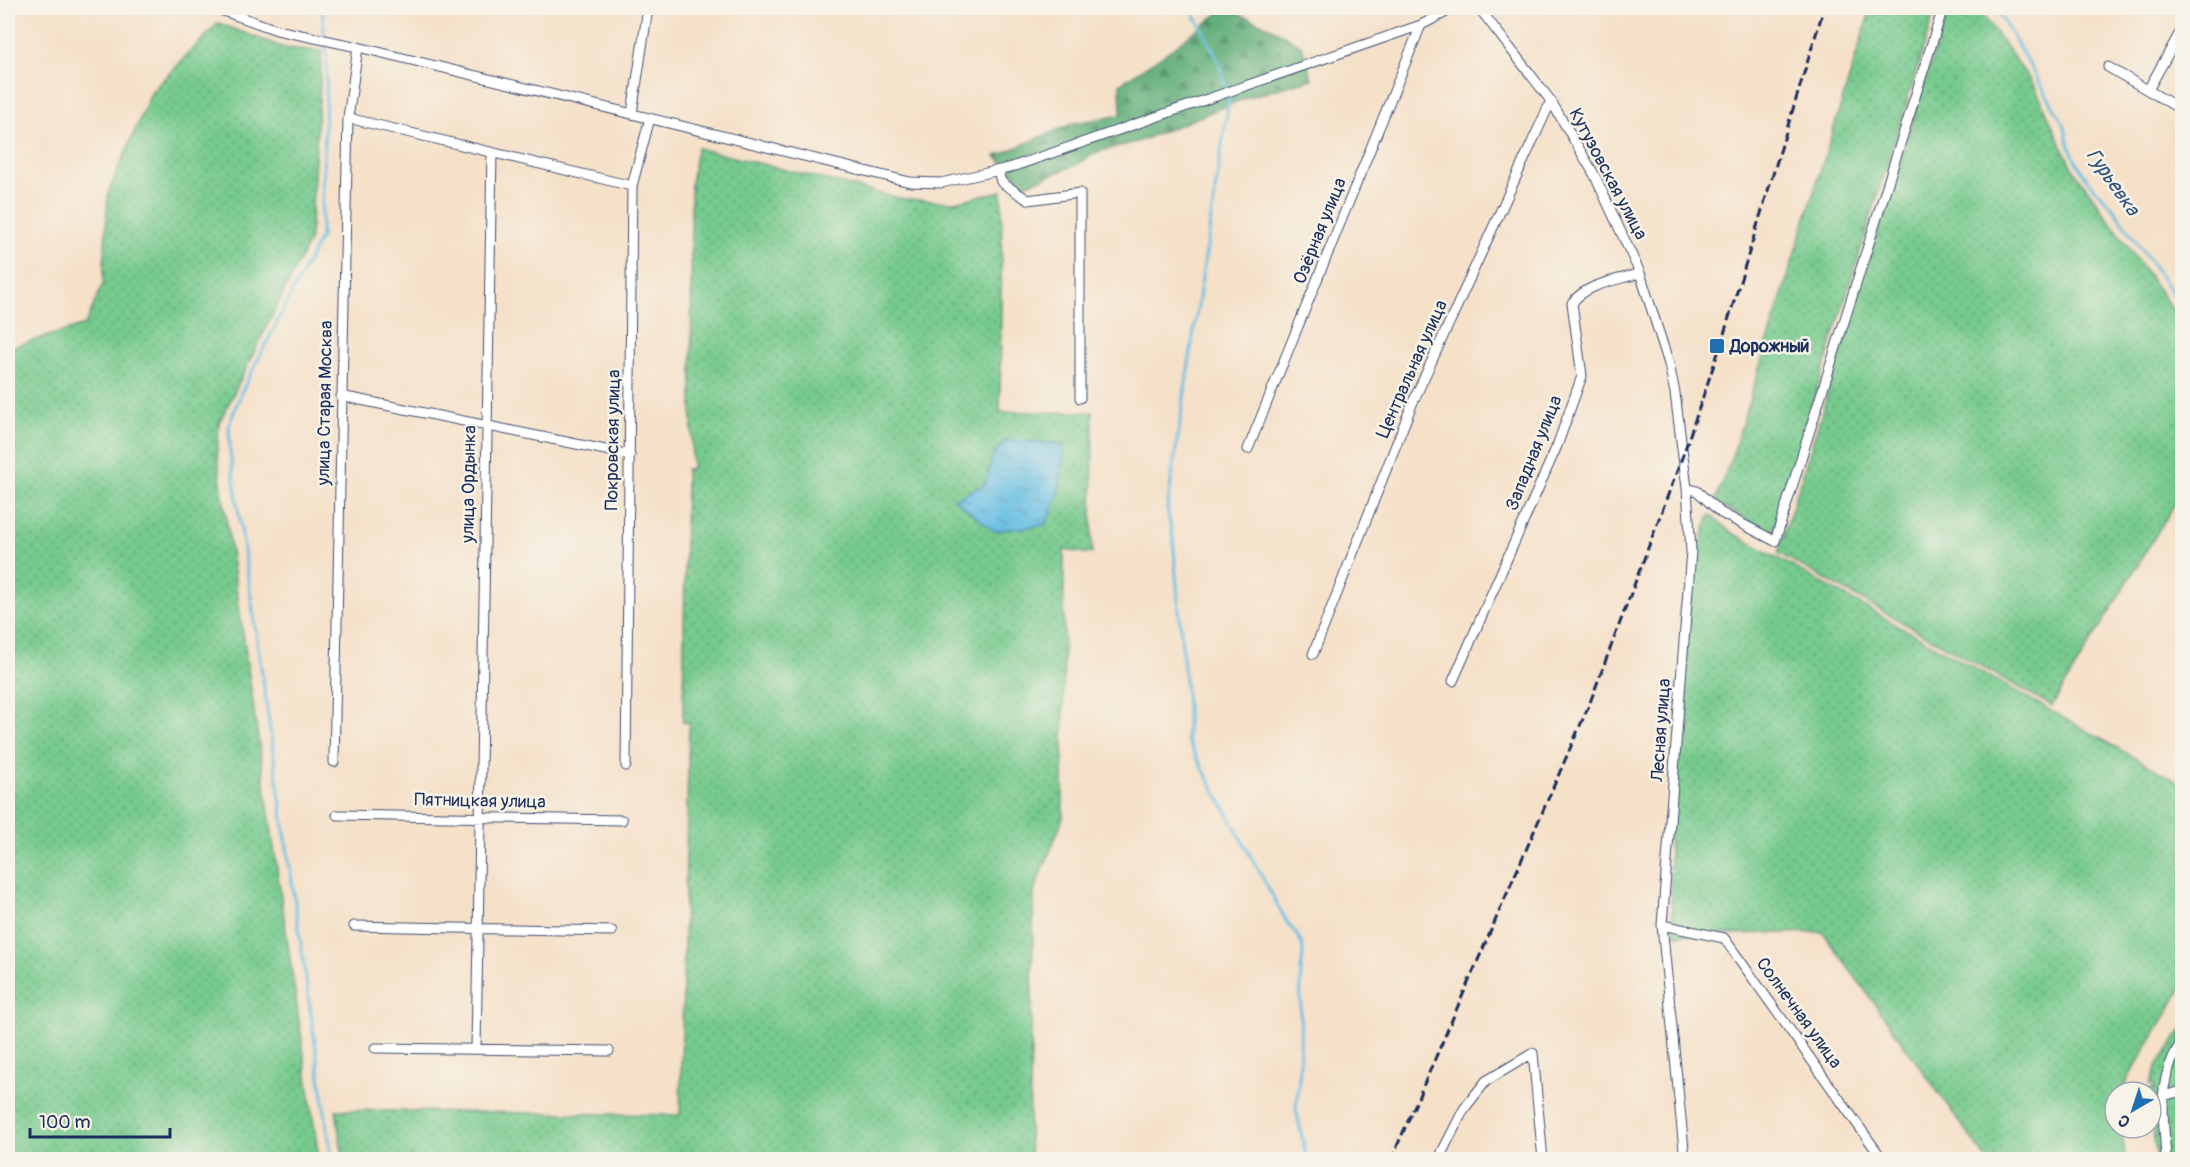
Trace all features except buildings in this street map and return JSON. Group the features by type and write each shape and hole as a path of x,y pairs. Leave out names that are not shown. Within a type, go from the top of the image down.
{"street":[{"path":"215,8 277,30 358,47 910,182 941,183 998,170 1421,25 1454,8"},
{"path":"632,114 648,8"},
{"name":"Кутузовская улица","path":"1479,8 1551,101 1594,174 1640,273 1650,305"},
{"path":"1687,488 1697,491 1721,513 1775,541 1943,8"},
{"name":"Озёрная улица","path":"1248,449 1421,25"},
{"path":"2148,90 2182,29"},
{"name":"улица Старая Москва","path":"334,762 348,118 358,47"},
{"path":"2108,67 2182,110"},
{"name":"Центральная улица","path":"1313,654 1413,402 1551,101"},
{"path":"348,118 632,186"},
{"name":"Покровская улица","path":"626,766 632,186 650,118"},
{"name":"улица Ордынка","path":"476,1049 492,152"},
{"path":"998,170 1001,182 1028,201 1080,194 1080,398"},
{"name":"Западная улица","path":"1453,681 1557,446 1582,376 1572,303 1589,287 1640,273"},
{"name":"Лесная улица","path":"1650,305 1669,364 1687,488 1690,551 1662,925 1685,1160"},
{"path":"341,396 630,455"},
{"name":"Пятницкая улица","path":"337,816 479,816 622,820"},
{"name":"Солнечная улица","path":"1662,925 1724,938 1883,1160"},
{"path":"354,927 612,931"},
{"path":"2166,1160 2163,1096 2170,1061 2182,1041"},
{"path":"375,1048 609,1052"},
{"path":"1438,1160 1464,1110 1486,1082 1533,1053 1543,1160"},
{"path":"2163,1096 2178,1092 2182,1095"}],"green space":[{"path":"1225,8 1272,28 1302,46 1312,79 1246,98 1137,142 1097,152 1076,165 1023,186 996,156 1074,123 1121,115 1120,84 1169,51"},
{"path":"1871,8 1936,8 1772,534 1715,502 1732,456"},
{"path":"1948,8 1978,8 2035,87 2071,166 2182,323 2182,492 2052,706 1778,553"},
{"path":"218,23 285,48 322,51 310,239 219,423 217,454 319,1159 9,1159 8,348 85,325 103,284 108,193 152,91"},
{"path":"697,148 903,199 954,202 1002,191 1000,412 1093,412 1092,554 1064,550 1063,818 1034,892 1029,1141 1031,1159 343,1159 336,1110 680,1115 689,723 683,722 686,469 692,469 691,183"},
{"path":"1710,515 1731,532 2182,784 2182,988 2127,1080 2103,1080 2103,1140 2123,1140 2126,1159 1986,1159 1823,932 1673,935 1669,836 1693,564"},
{"path":"2182,1030 2182,1114 2176,1120 2178,1159 2156,1159 2154,1140 2163,1140 2163,1080 2152,1080 2158,1064"}],"water":[{"path":"1005,440 1064,444 1059,493 1046,525 994,531 954,499 985,484 993,456"}],"waterway":[{"path":"322,8 327,61 321,236 241,393 229,425 230,452 332,1160"},
{"path":"1191,8 1218,60 1229,99 1167,509 1173,538 1187,706 1187,740 1288,924 1302,944 1300,1068 1296,1109 1307,1160"},
{"name":"Гурьевка","path":"1992,8 2000,15 2065,126 2071,150 2082,171 2113,208 2182,307"}],"railway":[{"path":"1391,1160 1589,705 1683,455 1720,347 1824,8"}],"place":[{"name":"Дорожный","path":"1717,346"}]}
